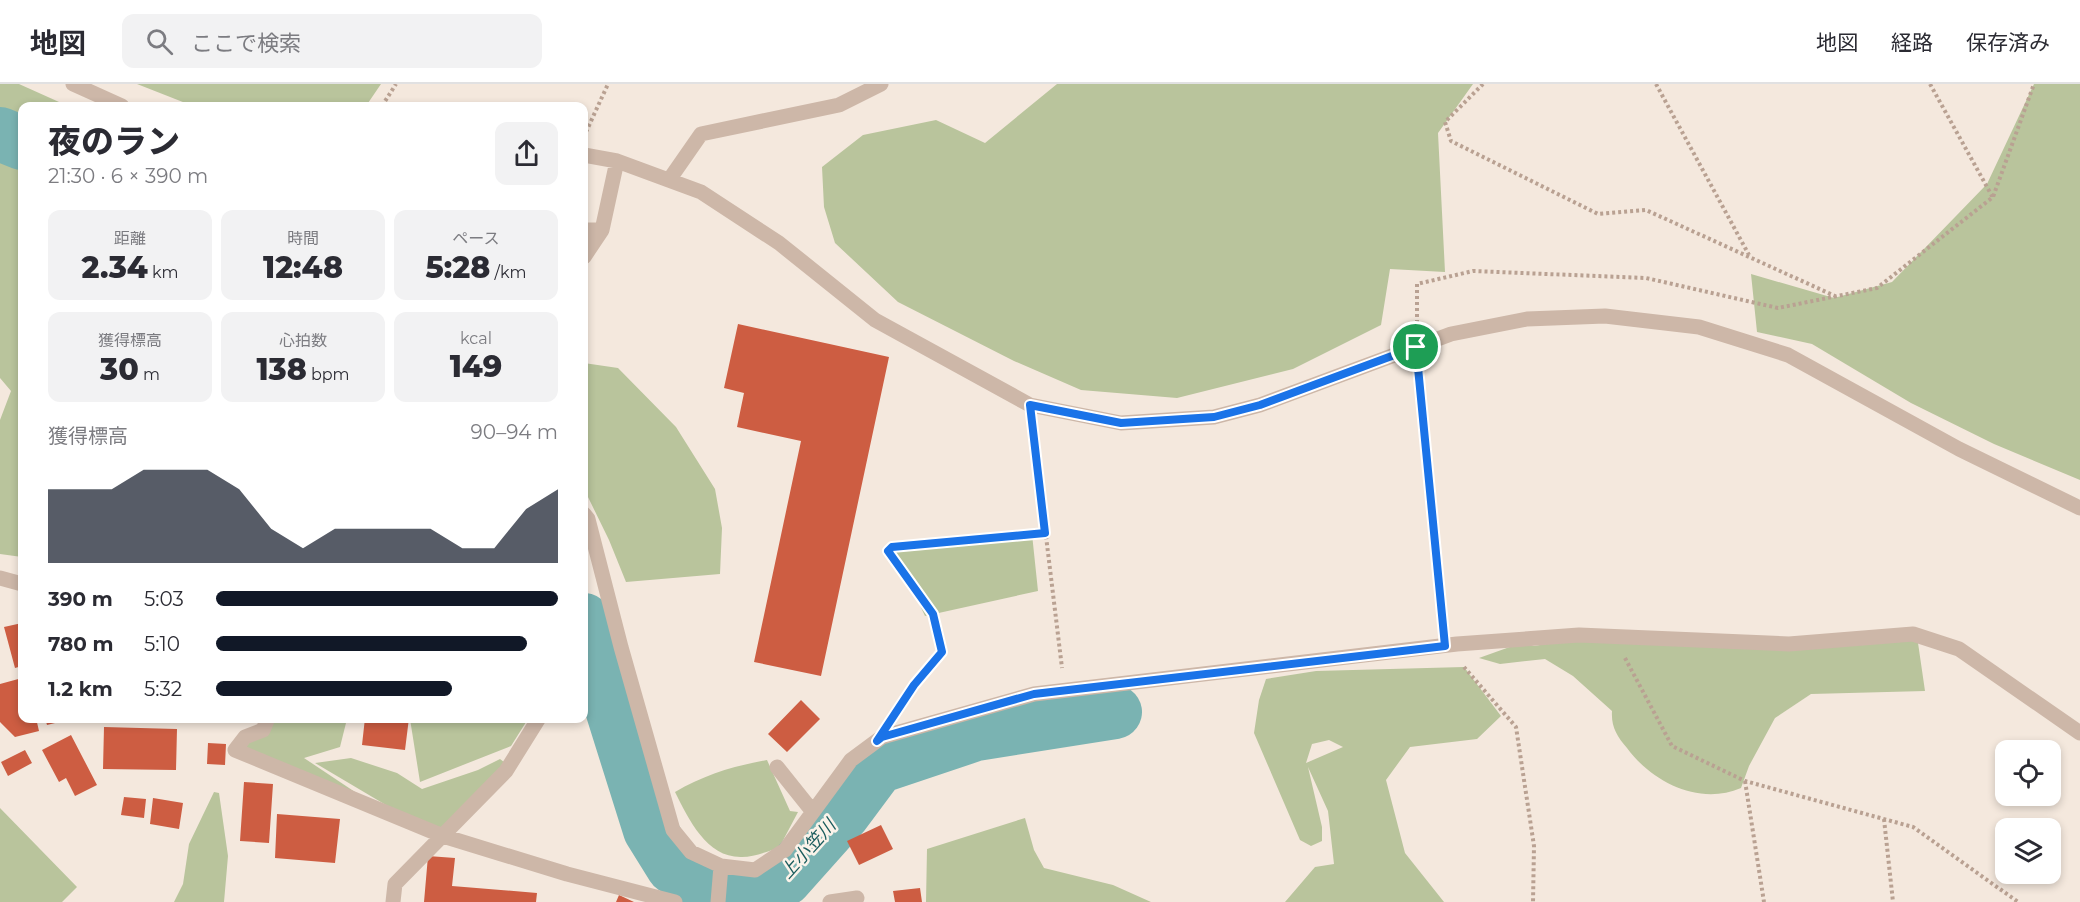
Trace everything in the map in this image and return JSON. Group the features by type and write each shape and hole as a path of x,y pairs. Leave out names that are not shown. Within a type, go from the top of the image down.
{"street":[{"path":"73,84 113,102"},
{"path":"669,180 701,134 838,105 881,84"},
{"path":"588,156 617,161 701,192 779,243 874,320 1030,405 1121,423 1214,417 1260,405 1451,334 1527,319 1605,316 1699,327 1788,355 1959,449 2080,508"},
{"path":"588,251 602,230 617,161"},
{"path":"588,230 602,230"},
{"path":"588,519 621,647 673,830 691,852 721,871 755,870 785,850 850,760 882,737 1034,694 1445,646 1579,635 1789,644 1913,634 1959,649 2080,733"},
{"path":"0,578 18,583"},
{"path":"266,723 263,730 245,737 235,750 443,836 567,874 675,902"},
{"path":"393,902 395,884 506,771 536,723"},
{"path":"777,767 813,812"},
{"path":"718,902 721,871"},
{"path":"830,902 857,898"}],"path":[{"path":"385,102 396,84"},
{"path":"588,129 608,84"},
{"path":"1483,84 1445,122 1451,141 1598,214 1646,210 1836,296"},
{"path":"1656,84 1749,256"},
{"path":"1930,84 1993,196"},
{"path":"1533,902 1534,846 1516,727 1445,646 1416,347 1417,284 1473,271 1646,278 1778,308 1877,288 1993,196 2034,84"},
{"path":"1030,405 1064,690"},
{"path":"877,741 914,685 942,652 933,614 888,551 892,547 1045,533"},
{"path":"1614,637 1672,746 1745,781 1913,827 2018,902"},
{"path":"1745,781 1764,902"},
{"path":"1884,819 1893,902"}],"green space":[{"path":"0,84 19,84 59,102 18,102 18,556 0,554 0,420 11,391 0,378"},
{"path":"137,84 381,84 369,102 183,102"},
{"path":"1057,84 1473,84 1438,133 1445,272 1390,269 1381,325 1293,369 1177,398 1081,390 1014,361 898,302 835,243 824,207 822,167 863,135 936,120 985,143"},
{"path":"2034,84 2080,84 2080,480 1994,444 1911,403 1812,344 1757,332 1751,274 1834,298 1892,282 1987,184"},
{"path":"588,364 618,368 676,427 715,489 722,528 720,574 626,582 588,497"},
{"path":"1032,534 1038,591 925,616 892,547"},
{"path":"1594,636 1708,641 1917,636 1925,691 1811,694 1775,718 1749,766 1741,788 1725,793 1693,792 1663,780 1637,760 1615,731 1612,711 1573,676 1545,659 1500,664 1479,658 1518,644 1534,646"},
{"path":"1464,667 1501,716 1477,739 1410,747 1386,780 1405,853 1444,902 1285,902 1315,867 1334,864 1328,811 1308,767 1322,827 1322,841 1311,846 1300,840 1254,733 1259,700 1266,679 1316,671","holes":["1329,740 1343,747 1306,763 1312,744"]},
{"path":"265,723 346,723 340,747 304,758 367,800 245,754 245,737"},
{"path":"411,723 525,723 511,746 420,782"},
{"path":"351,758 397,773 422,789 478,770 500,759 509,766 443,829 396,811 315,763"},
{"path":"767,760 790,811 798,812 779,848 742,857 730,856 719,851 709,844 693,825 675,792 719,772"},
{"path":"214,792 219,793 228,856 224,902 174,902 183,884 189,844"},
{"path":"0,808 77,887 62,902 0,902"},
{"path":"1025,818 1034,850 1044,868 1113,885 1151,902 926,902 927,849"}],"building":[{"path":"738,324 889,357 821,676 754,662 801,441 737,427 744,393 724,388"},
{"path":"18,624 18,667 15,668 4,627"},
{"path":"18,679 18,723 37,723 39,731 15,737 0,722 0,684"},
{"path":"801,700 820,719 787,752 768,734"},
{"path":"364,723 408,723 405,750 362,745"},
{"path":"104,727 177,729 176,770 103,769"},
{"path":"71,735 97,785 75,796 66,778 59,782 42,750"},
{"path":"208,743 226,744 225,765 207,764"},
{"path":"25,750 32,763 8,776 1,762"},
{"path":"244,782 273,784 269,843 240,841"},
{"path":"124,797 146,799 144,818 121,815"},
{"path":"153,798 183,803 179,829 150,824"},
{"path":"277,814 340,819 335,863 275,858"},
{"path":"881,825 893,849 859,865 847,841"},
{"path":"428,856 455,858 452,886 537,893 536,902 424,902"},
{"path":"920,888 922,902 895,902 893,891"},
{"path":"619,895 634,902 616,902"}],"waterway":[{"name":"上小笠川","path":"0,134 18,141"},
{"name":"上小笠川","path":"588,633 650,830 673,867 706,888 754,895 785,879 843,814 878,767 976,734 1115,712"}],"route":[{"path":"1416,347 1445,646 1034,694 882,737 877,741 914,685 942,652 933,614 888,551 892,547 1045,533 1030,405 1121,423 1214,417 1260,405 1416,347"}]}
